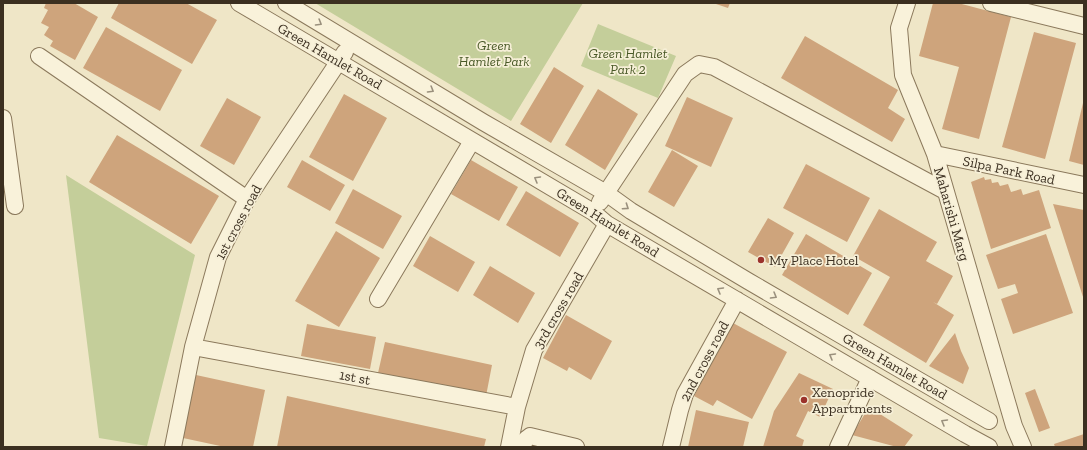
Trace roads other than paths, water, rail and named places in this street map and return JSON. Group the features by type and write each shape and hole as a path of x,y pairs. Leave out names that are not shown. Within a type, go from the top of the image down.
{"street":[{"name":"Green Hamlet Road","path":"239,3 593,212 607,224 984,444"},
{"name":"Green Hamlet Road","path":"286,3 483,122 606,193 631,211 882,360 992,419 1014,426"},
{"name":"Maharishi Marg","path":"907,3 899,28 903,75 935,154 1014,426 1023,447"},
{"path":"991,3 1084,26"},
{"name":"1st cross road","path":"173,447 193,347 218,257 247,200 339,62 350,42"},
{"path":"39,56 247,200"},
{"path":"593,212 685,74 699,64 714,67 945,191"},
{"path":"3,118 14,206"},
{"path":"378,299 472,141"},
{"name":"Silpa Park Road","path":"935,154 1084,185"},
{"name":"3rd cross road","path":"509,447 517,407 534,350 607,224"},
{"name":"2nd cross road","path":"671,447 685,394 737,300"},
{"name":"1st st","path":"193,347 517,407"},
{"path":"838,447 870,378"},
{"path":"984,444 982,426 992,419"},
{"path":"523,447 524,442 530,436 576,447"}],"place":[{"name":"My Place Hotel","path":"761,260"},
{"name":"Xenopride Appartments","path":"804,400"}],"park label":[{"name":"Green Hamlet Park","path":"494,54"},
{"name":"Green Hamlet Park 2","path":"628,62"}]}
